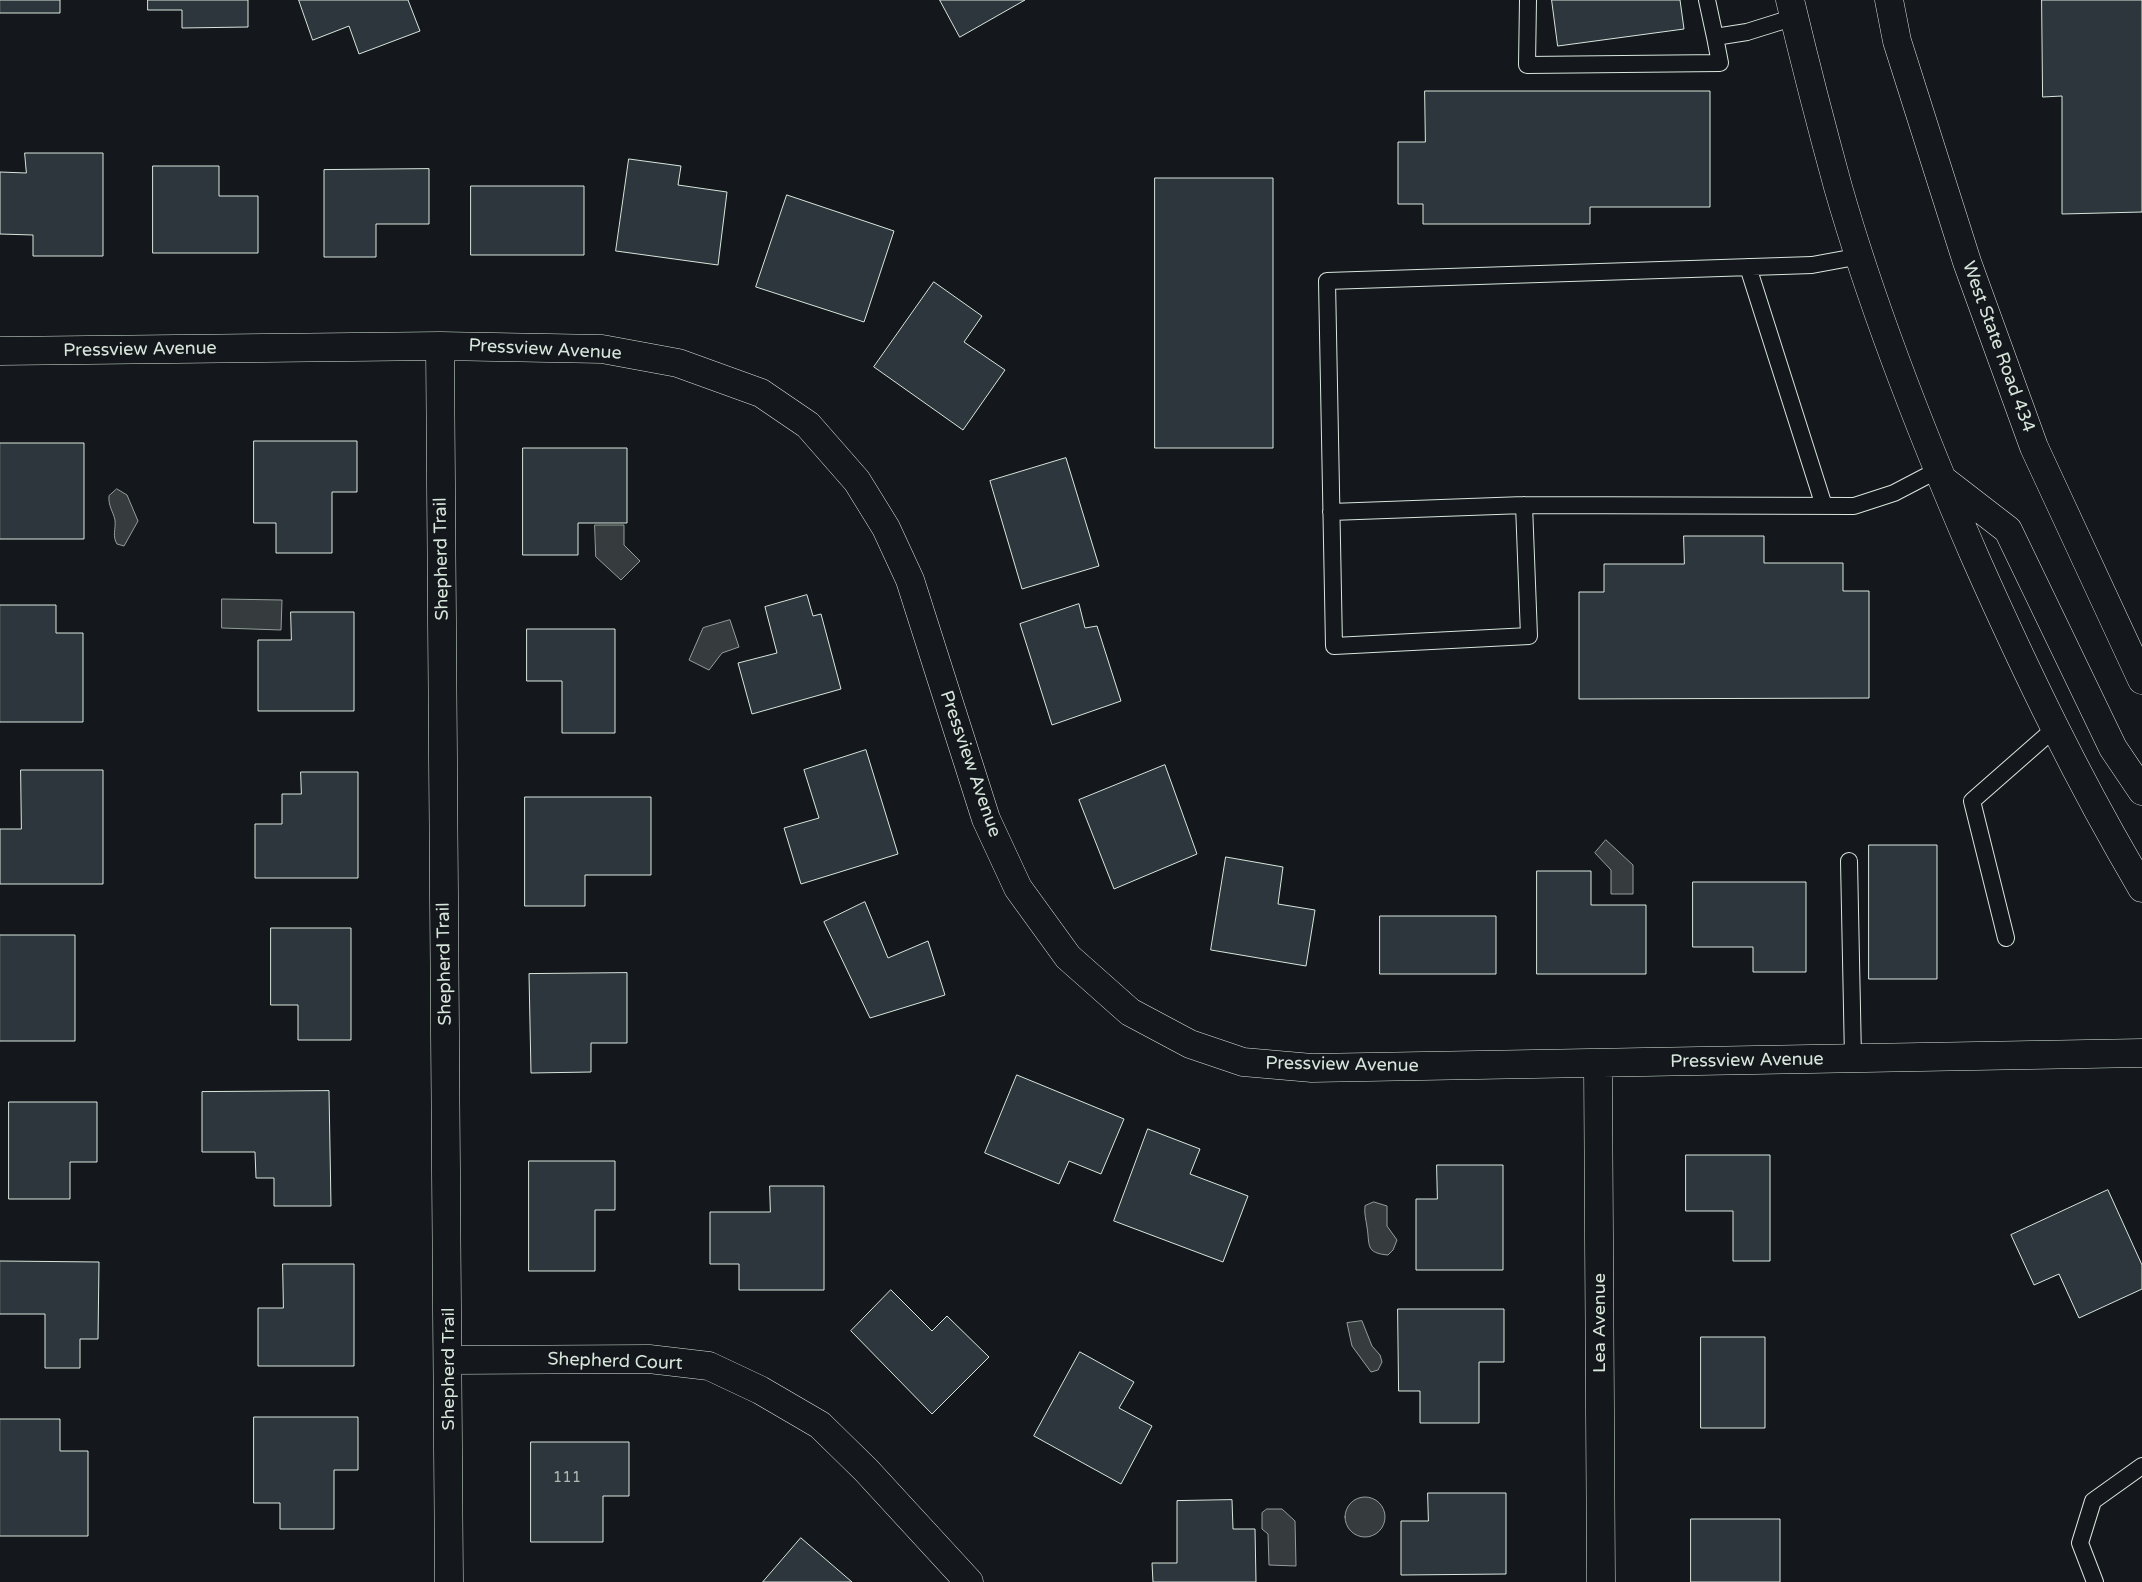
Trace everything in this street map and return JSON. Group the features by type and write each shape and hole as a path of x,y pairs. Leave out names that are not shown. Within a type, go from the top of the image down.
{"street":[{"name":"West State Road 434","path":"1889,0 1897,41 1967,262 2034,447 2142,680"},
{"path":"1793,9 1839,189 1882,322 1939,474 2026,673 2078,777 2142,888"},
{"name":"Pressview Avenue","path":"0,352 440,346 602,349 678,363 761,393 808,425 857,481 886,528 910,580 986,819 1018,888 1068,957 1130,1012 1190,1044 1243,1062 1312,1068 2142,1053"},
{"name":"Shepherd Trail","path":"440,346 449,1360 449,1582"},
{"path":"1939,474 2008,530 2113,748 2142,791"},
{"name":"Lea Avenue","path":"1598,1064 1601,1582"},
{"name":"Shepherd Court","path":"449,1360 649,1360 709,1366 760,1390 820,1425 866,1470 969,1582"}],"lane":[{"path":"1528,0 1527,65 1720,63 1707,0"},
{"path":"1715,37 1747,32 1793,9"},
{"path":"1524,505 1529,636 1334,646 1327,281 1812,265 1861,256"},
{"path":"1748,267 1824,506"},
{"path":"1331,512 1524,505 1854,506 1886,496 1939,474"},
{"path":"2006,938 1972,801 2054,729"},
{"path":"1849,861 1853,1058"},
{"path":"2095,1582 2080,1544 2093,1501 2142,1466"}],"shaded area":[{"path":"117,489 127,495 138,521 124,546 117,544 114,535 115,520 109,503 109,496"},
{"path":"595,525 624,525 624,545 640,561 621,580 596,557"},
{"path":"222,599 282,600 281,630 222,628"},
{"path":"730,620 739,647 722,653 709,670 689,660 703,628"},
{"path":"1606,840 1633,865 1633,894 1611,894 1611,870 1595,853"},
{"path":"1374,1202 1387,1206 1387,1226 1397,1240 1393,1250 1388,1255 1375,1252 1370,1247 1365,1206"},
{"path":"1362,1321 1372,1346 1380,1355 1382,1362 1378,1370 1371,1372 1352,1346 1347,1323"},
{"path":"1365,1497 1379,1503 1385,1517 1379,1531 1365,1537 1351,1531 1345,1517 1351,1503"},
{"path":"1267,1509 1282,1509 1295,1521 1296,1566 1269,1565 1268,1534 1262,1529 1262,1513"}],"building":[{"path":"0,0 60,0 60,13 0,13"},
{"path":"148,0 248,0 248,27 182,28 182,10 148,10"},
{"path":"299,0 408,0 420,31 359,54 349,26 313,40"},
{"path":"940,0 1025,0 960,37"},
{"path":"1552,0 1680,0 1684,29 1558,46"},
{"path":"2042,0 2142,0 2142,212 2062,214 2062,96 2043,97"},
{"path":"1425,91 1710,91 1710,207 1590,207 1590,224 1423,224 1423,204 1398,204 1398,142 1425,142"},
{"path":"25,153 103,153 103,256 33,256 33,235 0,234 0,172 26,173"},
{"path":"629,159 681,166 678,185 727,192 718,265 616,251"},
{"path":"153,166 219,166 219,196 258,196 258,253 153,253"},
{"path":"429,169 429,224 376,224 376,257 324,257 324,170"},
{"path":"1155,178 1273,178 1273,448 1155,448"},
{"path":"471,186 584,186 584,255 471,255"},
{"path":"787,195 894,231 864,322 756,287"},
{"path":"934,282 982,316 964,342 1005,370 963,430 874,367"},
{"path":"254,441 357,441 357,492 332,492 332,553 276,553 276,523 254,523"},
{"path":"0,443 84,443 84,539 0,539"},
{"path":"523,448 627,448 627,523 578,523 578,555 523,555"},
{"path":"1066,458 1099,566 1022,589 990,481"},
{"path":"1684,536 1764,536 1764,563 1843,563 1843,591 1869,591 1869,698 1579,699 1579,592 1604,592 1604,564 1684,564"},
{"path":"807,595 813,616 821,614 841,689 752,714 738,663 777,653 765,607"},
{"path":"1079,604 1085,628 1097,626 1121,701 1052,725 1020,624"},
{"path":"0,605 56,605 56,633 83,633 83,722 0,722"},
{"path":"291,612 354,612 354,711 258,711 258,640 291,640"},
{"path":"527,629 615,629 615,733 562,733 562,681 527,681"},
{"path":"866,750 898,854 801,884 784,828 819,818 804,770"},
{"path":"1165,765 1197,854 1114,889 1079,800"},
{"path":"21,770 103,770 103,884 0,884 0,829 21,829"},
{"path":"301,772 358,772 358,878 255,878 255,824 282,824 282,794 301,794"},
{"path":"525,797 651,797 651,875 585,875 585,906 525,906"},
{"path":"1869,845 1937,845 1937,979 1869,979"},
{"path":"1226,857 1283,867 1278,904 1315,910 1306,966 1211,950"},
{"path":"1537,871 1591,871 1591,905 1646,905 1646,974 1537,974"},
{"path":"1693,882 1806,882 1806,972 1753,972 1753,947 1693,947"},
{"path":"865,902 888,958 928,941 945,995 870,1018 824,922"},
{"path":"1380,916 1496,916 1496,974 1380,974"},
{"path":"271,928 351,928 351,1040 298,1040 298,1005 271,1005"},
{"path":"0,935 75,935 75,1041 0,1041"},
{"path":"627,973 627,1043 591,1043 591,1072 531,1073 529,974"},
{"path":"1017,1075 1124,1119 1101,1174 1069,1161 1059,1184 985,1153"},
{"path":"329,1091 331,1206 274,1206 274,1178 256,1178 255,1152 202,1152 202,1092"},
{"path":"9,1102 97,1102 97,1162 70,1162 70,1199 9,1199"},
{"path":"1148,1129 1200,1149 1190,1174 1248,1196 1223,1262 1114,1221"},
{"path":"1686,1155 1770,1155 1770,1261 1733,1261 1733,1211 1686,1211"},
{"path":"529,1161 615,1161 615,1210 595,1210 595,1271 529,1271"},
{"path":"1437,1165 1503,1165 1503,1270 1416,1270 1416,1199 1437,1199"},
{"path":"770,1186 824,1186 824,1290 739,1290 739,1264 710,1264 710,1212 770,1212"},
{"path":"2108,1190 2142,1265 2142,1289 2079,1318 2059,1274 2034,1285 2011,1235"},
{"path":"0,1261 99,1262 98,1339 80,1339 80,1368 45,1368 45,1314 0,1314"},
{"path":"283,1264 354,1264 354,1366 258,1366 258,1308 283,1308"},
{"path":"891,1290 932,1331 947,1316 989,1357 932,1414 851,1331"},
{"path":"1398,1309 1504,1309 1504,1362 1479,1362 1479,1423 1420,1423 1420,1391 1399,1391"},
{"path":"1701,1337 1765,1337 1765,1428 1701,1428"},
{"path":"1080,1352 1134,1382 1119,1408 1152,1426 1121,1484 1034,1436"},
{"path":"254,1417 358,1417 358,1470 334,1470 334,1529 280,1529 280,1503 254,1503"},
{"path":"0,1419 60,1419 60,1451 88,1451 88,1536 0,1536"},
{"path":"531,1442 629,1442 629,1496 603,1496 603,1542 531,1542"},
{"path":"1428,1493 1506,1493 1506,1574 1401,1575 1401,1521 1428,1521"},
{"path":"1232,1500 1233,1529 1255,1529 1256,1582 1153,1582 1152,1563 1177,1563 1177,1501"},
{"path":"1691,1519 1780,1519 1780,1582 1691,1582"},
{"path":"801,1538 852,1582 763,1582"}]}
